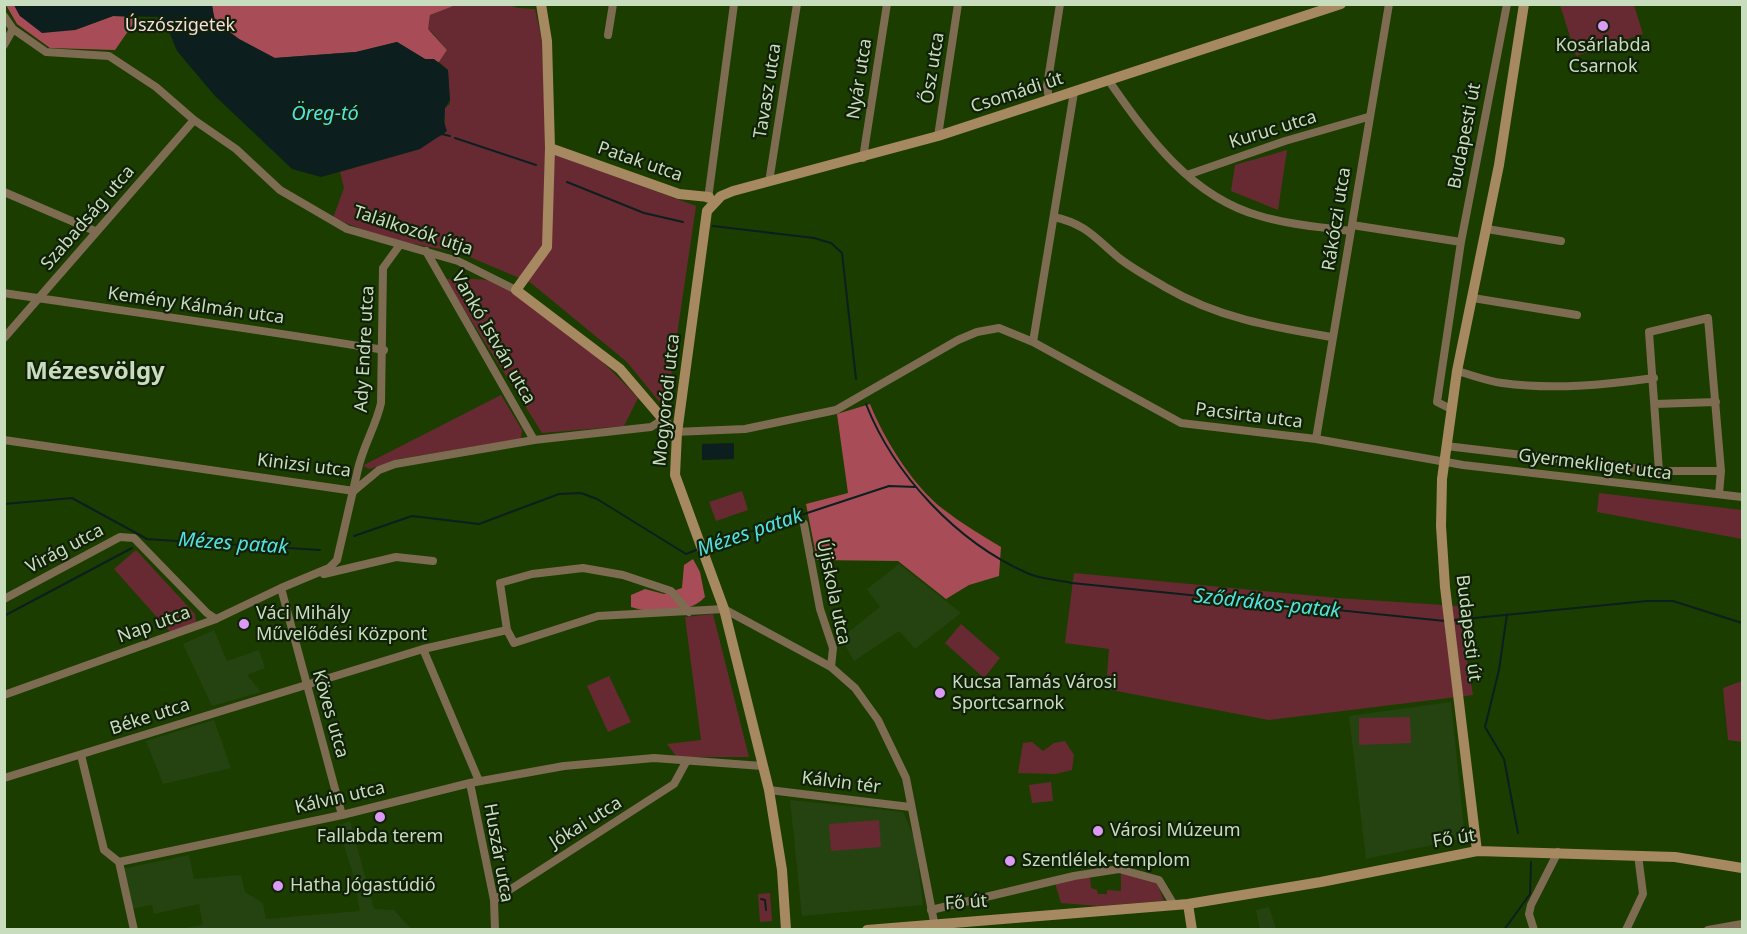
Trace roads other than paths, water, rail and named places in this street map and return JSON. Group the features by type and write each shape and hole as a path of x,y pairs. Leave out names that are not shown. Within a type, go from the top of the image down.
{"main road":[{"path":"516,290 547,247 550,148 548,41 541,4"},
{"name":"Csomádi út","path":"721,196 938,136 1341,4"},
{"name":"Budapesti út","path":"1477,851 1441,526 1444,462 1457,371 1487,229 1524,4"},
{"name":"Patak utca","path":"550,148 679,194 708,197"},
{"path":"707,211 721,196"},
{"name":"Mogyoródi utca","path":"707,211 675,432 677,482 724,609 769,790 782,870 786,930"},
{"name":"Találkozók útja","path":"516,290 620,369 662,420 675,432"},
{"name":"Fő út","path":"867,930 1188,904 1320,882 1477,851 1638,855 1711,861 1743,868"},
{"path":"1188,904 1192,930"}],"street":[{"path":"608,35 613,4"},
{"name":"Mogyoródi utca","path":"707,211 734,4"},
{"name":"Tavasz utca","path":"769,182 797,4"},
{"name":"Nyár utca","path":"863,158 887,4"},
{"name":"Ősz utca","path":"938,136 958,4"},
{"path":"1049,99 1047,86 1060,4"},
{"name":"Rákóczi utca","path":"1316,439 1331,337 1352,228 1368,117 1389,4"},
{"name":"Budapesti út","path":"1451,409 1437,402 1461,242 1507,4"},
{"name":"Találkozók útja","path":"4,16 13,29 46,52 109,56 156,87 194,120 236,149 280,190 347,229 399,246 426,251 458,261 516,290"},
{"path":"4,45 13,29"},
{"path":"1109,81 1164,155 1187,175 1225,201 1258,216 1461,242"},
{"path":"1033,342 1074,92"},
{"name":"Kuruc utca","path":"1187,175 1285,141 1368,117"},
{"name":"Szabadság utca","path":"4,338 194,120"},
{"path":"4,192 95,231"},
{"name":"Patak utca","path":"708,197 721,196"},
{"path":"1054,217 1071,221 1094,234 1119,258 1184,297 1252,324 1331,337"},
{"path":"1487,229 1561,241"},
{"name":"Ady Endre utca","path":"337,560 358,469 381,403 384,350 383,268 399,246"},
{"name":"Vankó István utca","path":"426,251 534,440"},
{"name":"Kemény Kálmán utca","path":"4,293 206,321 384,350"},
{"path":"1473,298 1577,315"},
{"path":"1659,471 1654,378 1648,332 1708,318 1716,402 1719,494"},
{"name":"Pacsirta utca","path":"675,432 745,429 836,410 957,340 977,332 999,328 1033,342 1181,423 1316,439 1444,462"},
{"path":"1457,371 1501,383 1569,386 1601,386 1654,378"},
{"path":"1655,404 1716,402"},
{"name":"Kinizsi utca","path":"4,440 354,491 367,478 395,464 534,440 651,427 662,420"},
{"name":"Gyermekliget utca","path":"1446,446 1659,471 1720,471"},
{"name":"Gyermekliget utca","path":"1444,462 1743,497"},
{"name":"Újiskola utca","path":"804,524 819,609 833,648 831,667"},
{"name":"Virág utca","path":"4,599 120,537 128,536 135,538 207,613 216,619"},
{"name":"Nap utca","path":"310,576 396,557 433,561"},
{"name":"Nap utca","path":"4,695 216,619 280,588 329,568 337,560"},
{"path":"689,612 671,591 623,575 583,568 532,574 500,583 507,630 514,643 598,616 689,612 724,609"},
{"name":"Köves utca","path":"280,588 342,815"},
{"name":"Újiskola utca","path":"724,609 831,667 855,687 878,720 906,778 935,926"},
{"name":"Béke utca","path":"4,778 423,649 507,630"},
{"name":"Huszár utca","path":"423,649 479,781"},
{"path":"81,755 104,850 119,862 134,930"},
{"name":"Kálvin utca","path":"119,862 342,815 479,781 564,765 632,759 686,762"},
{"path":"686,762 762,766"},
{"name":"Jókai utca","path":"494,900 674,784 686,762"},
{"name":"Huszár utca","path":"470,783 494,900 495,930"},
{"name":"Kálvin tér","path":"769,790 910,807"},
{"path":"1534,930 1529,914 1531,905 1558,852"},
{"path":"1626,930 1643,894 1638,855"},
{"name":"Fő út","path":"931,910 1074,876 1119,869 1159,880 1174,905"},
{"path":"1708,930 1743,924"}],"water":[{"name":"Öreg-tó","path":"14,5 212,5 215,21 239,39 275,58 356,52 397,42 425,59 434,59 448,70 450,100 445,108 444,122 447,131 420,149 321,177 292,169 215,96 177,51 163,17 113,16 75,30 42,33 20,16"},
{"path":"734,443 734,459 702,460 702,444"}],"waterway":[{"name":"Sződrákos-patak","path":"442,134 450,136"},
{"name":"Sződrákos-patak","path":"455,138 536,165"},
{"name":"Sződrákos-patak","path":"567,182 644,213 683,222"},
{"name":"Sződrákos-patak","path":"713,226 814,238 831,243 842,253 856,379"},
{"name":"Sződrákos-patak","path":"866,404 893,456 931,503 976,544 1001,560 1032,575 1072,583 1445,621"},
{"name":"Mézes patak","path":"704,547 889,486 916,487"},
{"name":"Mézes patak","path":"354,536 412,516 479,524 559,494 581,493 597,499 686,554 699,549"},
{"path":"4,504 72,498 147,539"},
{"name":"Mézes patak","path":"146,539 320,550"},
{"path":"4,616 132,548"},
{"name":"Sződrákos-patak","path":"1454,620 1647,601 1673,601 1742,623"},
{"path":"1507,614 1499,670 1485,727 1504,759 1518,833"},
{"path":"1504,930 1530,894 1531,862"},
{"path":"761,899 765,900 766,910"}],"place":[{"name":"Kosárlabda Csarnok","path":"1603,26"},
{"name":"Váci Mihály Művelődési Központ","path":"244,624"},
{"name":"Kucsa Tamás Városi Sportcsarnok","path":"940,693"},
{"name":"Fallabda terem","path":"380,817"},
{"name":"Városi Múzeum","path":"1098,831"},
{"name":"Szentlélek-templom","path":"1010,861"},
{"name":"Hatha Jógastúdió","path":"278,886"}],"district":[{"name":"Mézesvölgy","path":"95,372"}],"park label":[{"name":"Úszószigetek","path":"180,26"}]}
